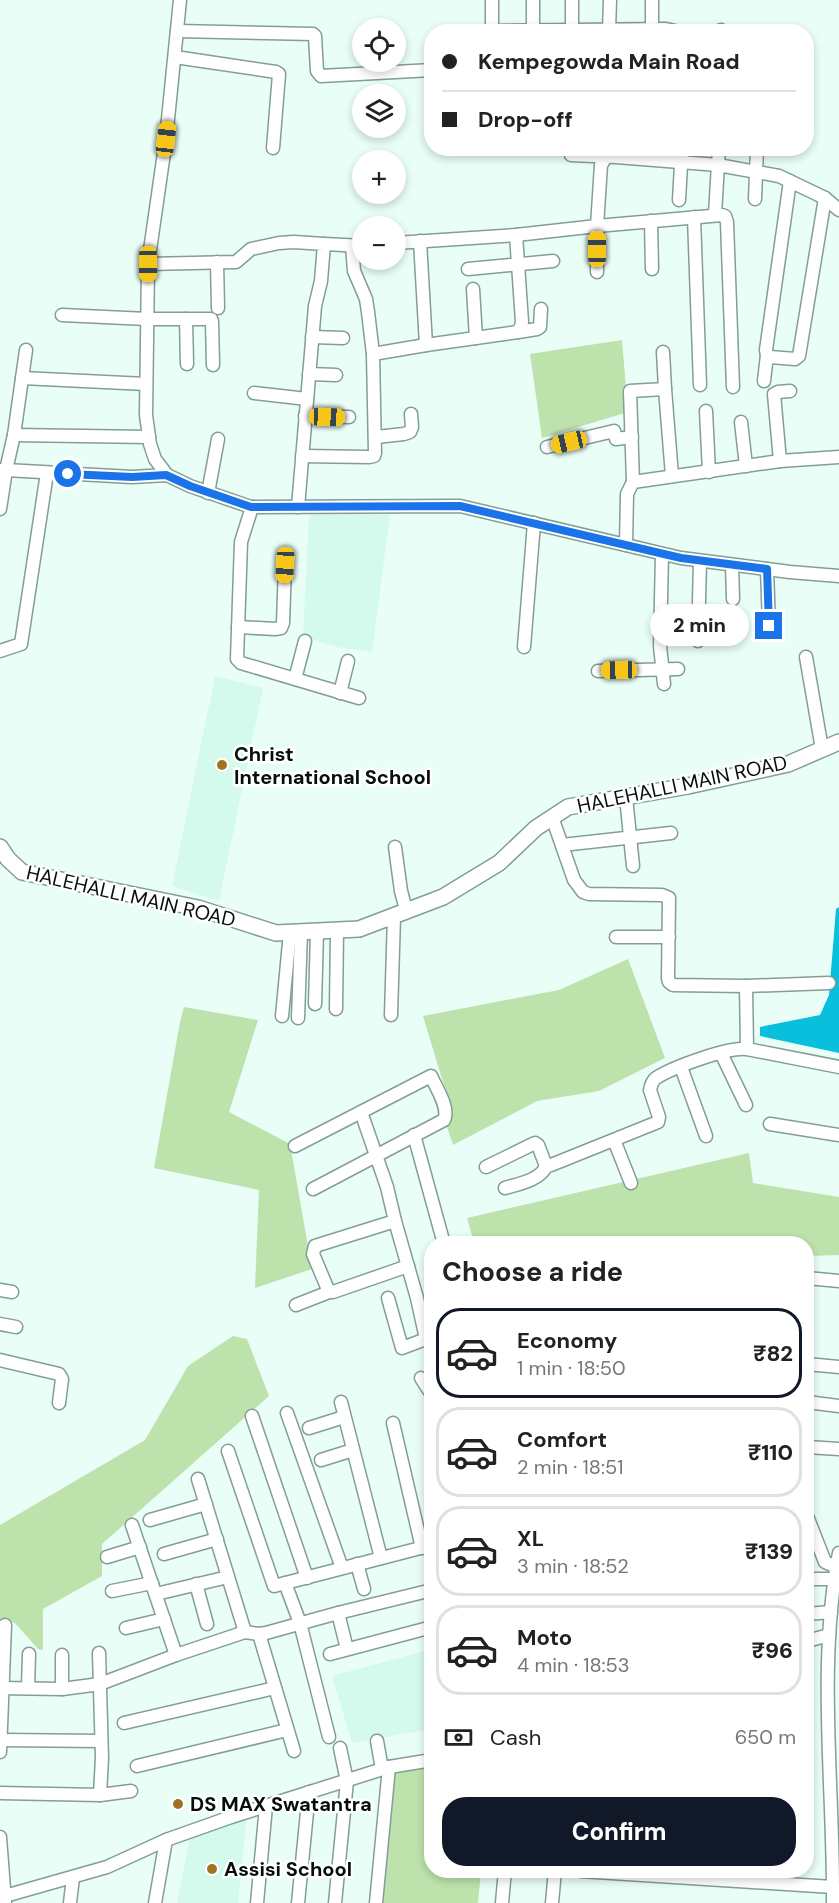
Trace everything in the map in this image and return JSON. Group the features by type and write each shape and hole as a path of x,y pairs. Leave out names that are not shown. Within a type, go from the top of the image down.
{"main road":[{"name":"HALEHALLI MAIN ROAD","path":"0,847 8,859 22,872 198,908 276,933 359,929 443,897 499,863 536,828 568,807 688,786 789,764 839,742"}],"street":[{"path":"166,475 155,459 146,415 148,264 166,139 180,0"},
{"path":"492,0 492,24"},
{"path":"533,0 533,24"},
{"path":"572,0 572,24"},
{"path":"609,24 610,0"},
{"path":"652,0 652,24"},
{"path":"177,31 310,33 315,36 317,71 321,76 424,70"},
{"path":"175,57 279,74 273,148"},
{"path":"583,156 718,165 779,176 825,198 839,210"},
{"path":"679,200 681,156"},
{"path":"715,214 719,156"},
{"path":"755,199 756,156"},
{"path":"597,272 597,226 602,165 606,158"},
{"path":"764,381 766,350 790,181"},
{"path":"767,355 795,359 799,356 825,198"},
{"path":"406,242 516,235 715,214 725,216 733,387"},
{"path":"694,217 700,385"},
{"path":"651,221 652,269"},
{"path":"516,235 522,322 518,332"},
{"path":"420,241 426,345"},
{"path":"148,264 236,262 251,249 279,243 352,246"},
{"path":"298,507 315,306 321,281 324,244"},
{"path":"468,269 554,261"},
{"path":"217,262 218,308"},
{"path":"302,456 371,457 374,456 376,450 368,306 354,270"},
{"path":"473,289 476,338"},
{"path":"372,354 537,329 540,327 541,309"},
{"path":"62,315 147,319 209,318 212,321 213,365"},
{"path":"186,319 187,364"},
{"path":"312,337 343,338"},
{"path":"0,509 3,470 14,435 26,350"},
{"path":"663,352 672,476"},
{"path":"309,374 336,375"},
{"path":"22,378 146,384"},
{"path":"626,545 627,494 633,482 630,392 665,389"},
{"path":"780,461 774,394 790,391"},
{"path":"254,393 307,399"},
{"path":"706,411 709,472"},
{"path":"375,437 410,432 411,414"},
{"path":"305,416 349,417"},
{"path":"741,422 746,466"},
{"path":"547,447 614,431 616,439 632,438"},
{"path":"14,435 149,438"},
{"path":"208,493 218,439"},
{"path":"633,482 780,461 839,457"},
{"path":"3,470 132,477 166,475 208,493 252,507 460,506 662,554 732,565 839,576"},
{"path":"0,652 21,644 47,473"},
{"path":"252,507 241,542 236,657 239,662 359,698"},
{"path":"524,647 534,523"},
{"path":"662,554 660,646 664,684"},
{"path":"698,641 700,561"},
{"path":"238,627 281,628 285,565"},
{"path":"732,565 733,599"},
{"path":"767,569 769,626"},
{"path":"295,679 305,640"},
{"path":"806,657 822,749"},
{"path":"340,693 348,660"},
{"path":"598,671 678,669"},
{"path":"626,797 633,866"},
{"path":"552,817 574,880 583,892 666,895 670,902 668,978 673,985 746,986 829,983"},
{"path":"562,844 671,833"},
{"path":"392,1015 401,891 395,847"},
{"path":"336,1010 337,930"},
{"path":"315,1004 317,931"},
{"path":"282,1016 296,932"},
{"path":"296,932 298,1018"},
{"path":"616,937 669,937"},
{"path":"746,986 747,1049"},
{"path":"546,1166 551,1166 658,1122 659,1117 650,1086 656,1078 721,1053 740,1048 839,1067"},
{"path":"721,1053 746,1105"},
{"path":"681,1067 706,1136"},
{"path":"296,1146 431,1076 445,1109 444,1120 313,1189"},
{"path":"361,1112 387,1187 394,1221 424,1321"},
{"path":"770,1124 839,1135"},
{"path":"414,1135 442,1236"},
{"path":"614,1140 631,1183"},
{"path":"486,1167 535,1143 538,1145 546,1166 544,1171 505,1188"},
{"path":"329,1292 313,1254 315,1246 394,1221"},
{"path":"296,1305 408,1266"},
{"path":"814,1279 839,1281"},
{"path":"388,1298 402,1348 424,1340"},
{"path":"0,1324 16,1327"},
{"path":"0,1360 59,1374 62,1379 58,1403"},
{"path":"814,1365 839,1367"},
{"path":"421,1378 424,1383"},
{"path":"341,1402 381,1558"},
{"path":"814,1403 839,1406"},
{"path":"287,1413 342,1568"},
{"path":"252,1416 307,1578"},
{"path":"309,1428 344,1417"},
{"path":"393,1423 424,1535"},
{"path":"814,1447 839,1449"},
{"path":"321,1460 353,1450"},
{"path":"228,1451 274,1586 424,1547"},
{"path":"198,1479 245,1632"},
{"path":"150,1520 206,1504"},
{"path":"132,1525 176,1655"},
{"path":"165,1554 217,1539"},
{"path":"814,1544 825,1562 836,1571"},
{"path":"107,1557 140,1547"},
{"path":"839,1553 831,1612 829,1720 833,1903 839,1902"},
{"path":"357,1564 364,1588"},
{"path":"814,1577 836,1571"},
{"path":"112,1591 196,1584 228,1577"},
{"path":"285,1583 300,1623 329,1737"},
{"path":"196,1584 207,1624"},
{"path":"1,1688 62,1689 100,1684 245,1632 259,1634 424,1592"},
{"path":"814,1613 831,1612"},
{"path":"338,1613 347,1650"},
{"path":"126,1628 164,1619"},
{"path":"0,1752 5,1625"},
{"path":"330,1654 424,1629"},
{"path":"259,1634 294,1751"},
{"path":"814,1639 830,1635"},
{"path":"99,1653 100,1795"},
{"path":"28,1688 29,1654"},
{"path":"62,1655 62,1689"},
{"path":"124,1723 275,1688"},
{"path":"137,1766 287,1730"},
{"path":"0,1740 101,1741"},
{"path":"376,1903 386,1768 377,1741"},
{"path":"335,1903 347,1781 340,1748"},
{"path":"0,1837 3,1899 107,1867 166,1840 266,1806 386,1768 424,1761"},
{"path":"0,1792 100,1795 131,1791"},
{"path":"298,1903 309,1792"},
{"path":"257,1903 266,1806"},
{"path":"154,1903 166,1840"},
{"path":"70,1903 74,1877"},
{"path":"502,1903 504,1878"},
{"path":"552,1903 554,1878"},
{"path":"738,1878 833,1887"}],"shaded area":[{"path":"309,514 390,514 372,652 337,647 303,637"},
{"name":"Christ International School","path":"215,676 263,688 219,901 172,886"},
{"path":"424,1651 424,1730 352,1743 332,1676"},
{"name":"Assisi School","path":"247,1814 238,1903 177,1903 190,1836"}],"green space":[{"path":"622,340 628,412 542,438 530,354"},
{"path":"628,959 665,1058 599,1091 537,1101 453,1145 446,1124 451,1109 423,1016 559,990"},
{"path":"184,1007 258,1020 229,1112 290,1144 312,1269 255,1288 259,1190 154,1168"},
{"path":"749,1153 753,1183 839,1197 839,1255 814,1256 814,1236 472,1236 467,1218"},
{"path":"233,1336 247,1339 269,1396 102,1544 102,1576 43,1609 43,1650 38,1649 15,1623 0,1619 0,1525 145,1440 188,1366"},
{"path":"424,1765 424,1878 480,1878 478,1903 381,1903 392,1769"}],"water":[{"path":"839,907 839,1053 760,1036 760,1027 820,1015 829,995 836,909"}],"place":[{"name":"Christ International School","path":"222,765"},
{"name":"DS MAX Swatantra","path":"178,1804"},
{"name":"Assisi School","path":"212,1869"}],"route":[{"path":"68,474 132,477 166,475 190,486 251,507 460,506 681,558 767,569 769,626"}]}
